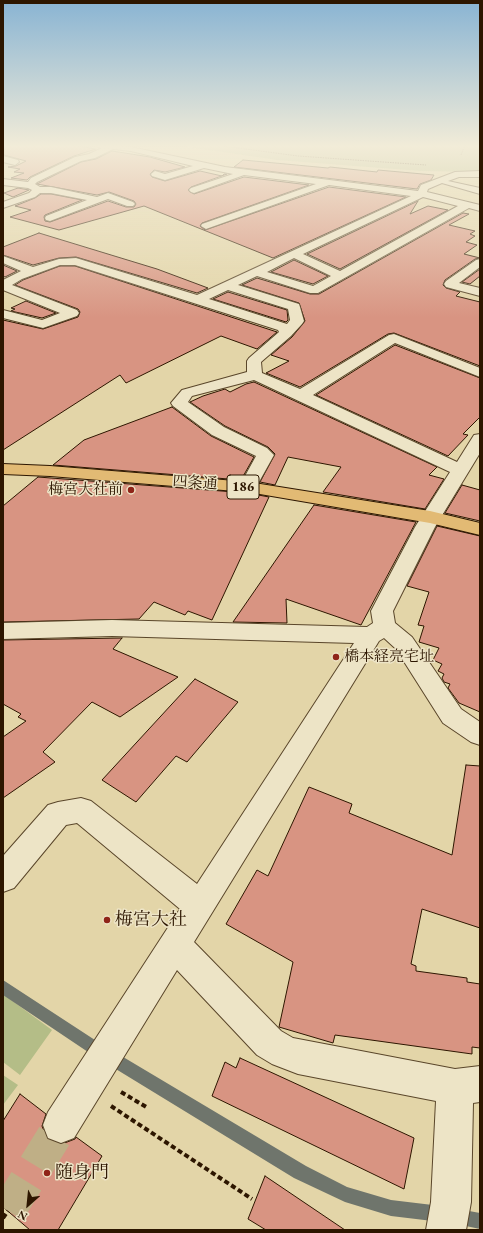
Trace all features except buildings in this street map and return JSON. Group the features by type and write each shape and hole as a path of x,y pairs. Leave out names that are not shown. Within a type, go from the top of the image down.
{"main road":[{"name":"四条通","path":"3,469 248,487 430,517 480,529"}],"street":[{"path":"76,221 54,217 92,203"},
{"path":"126,203 130,204"},
{"path":"206,226 273,203"},
{"path":"197,300 398,203"},
{"path":"460,203 480,208"},
{"path":"256,272 314,290 467,205"},
{"path":"294,254 339,276"},
{"path":"3,259 32,271"},
{"path":"3,285 18,276 59,262 76,261 283,327 286,333"},
{"path":"480,262 450,284 480,292"},
{"path":"3,285 72,313 43,324 3,314"},
{"path":"227,286 294,307 297,321 286,333 254,361 255,375"},
{"path":"301,395 394,338 480,373"},
{"path":"248,487 265,456 261,452 218,431 179,403 187,393 255,375 460,470"},
{"path":"61,1125 378,630 382,611 430,517 480,439"},
{"path":"3,631 112,628 378,630 404,643 452,716 480,735"},
{"path":"3,878 58,814 81,810 200,906"},
{"path":"175,945 269,1043 284,1052 298,1057 467,1086 446,1230"}],"path":[{"path":"89,1081 252,1199"},
{"path":"3,1218 8,1211 6,1212"}],"green space":[{"path":"3,994 52,1030 20,1075 3,1062"},
{"path":"3,1075 18,1085 3,1105"}],"waterway":[{"path":"3,987 93,1047 300,1172 345,1194 391,1208 441,1214"},
{"path":"458,1217 480,1221"}],"tunnel":[{"path":"8,1211 61,1125"}],"place":[{"name":"梅宮大社前","path":"131,490"},
{"name":"橋本経亮宅址","path":"336,657"},
{"name":"梅宮大社","path":"107,920"},
{"name":"随身門","path":"47,1173"}]}
